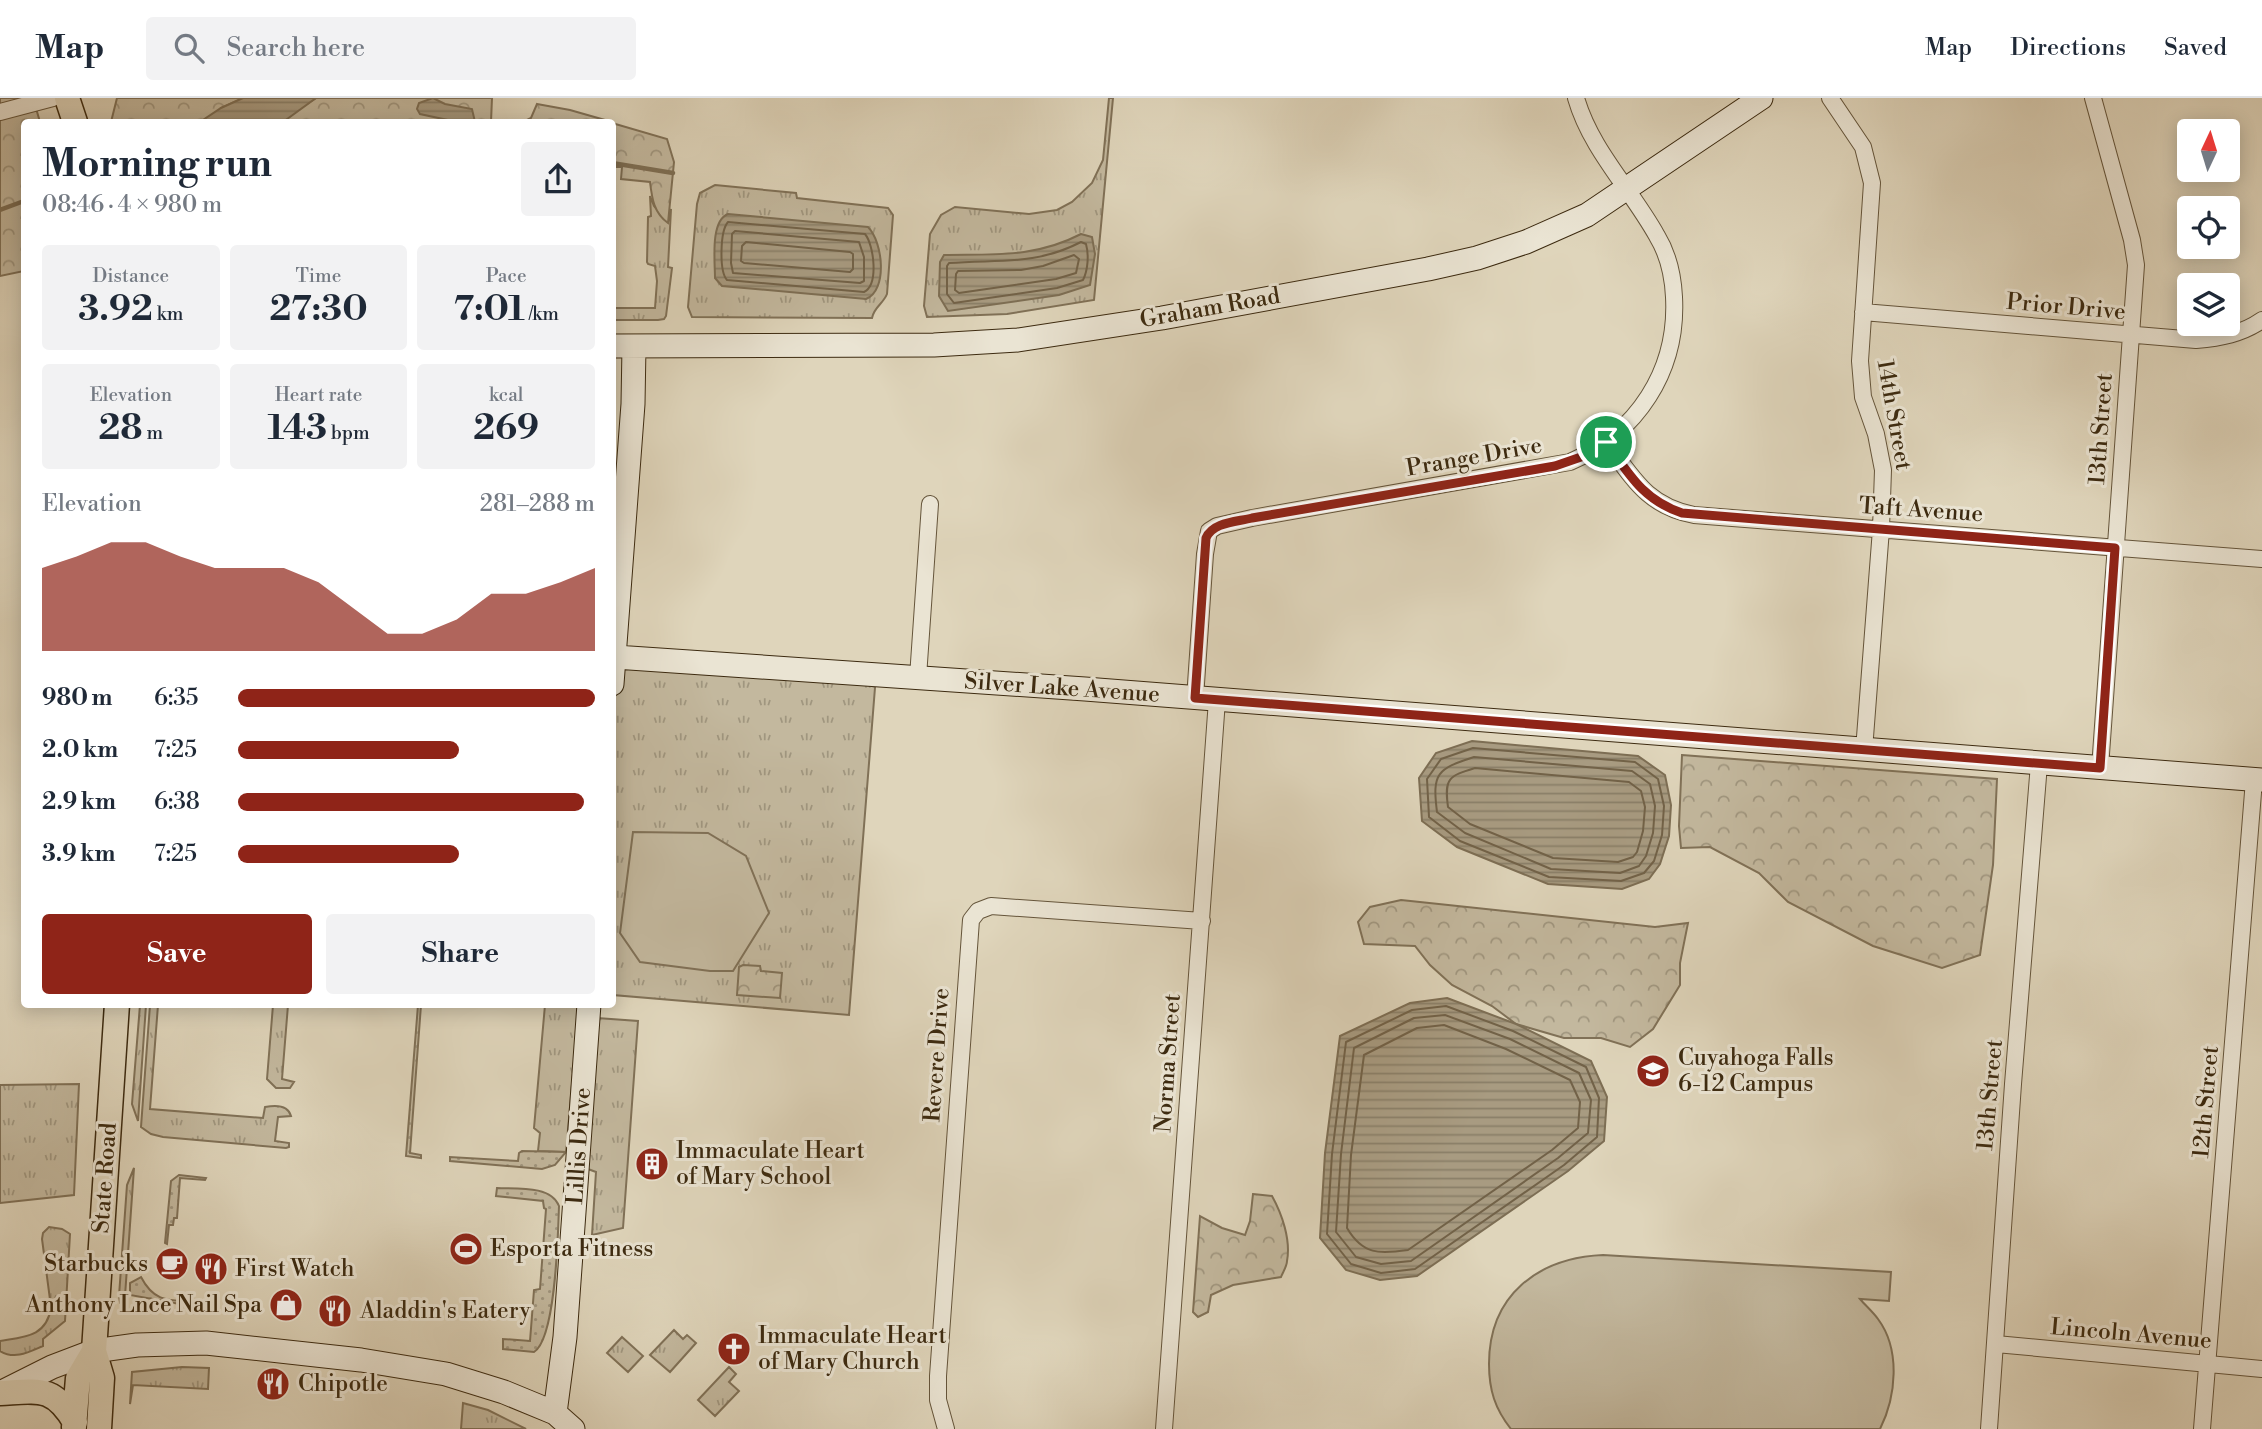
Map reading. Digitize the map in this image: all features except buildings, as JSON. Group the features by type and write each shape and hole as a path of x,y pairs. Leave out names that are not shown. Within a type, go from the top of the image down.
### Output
{"main road":[{"path":"67,98 74,119"},
{"name":"State Road","path":"99,1429 102,1378 93,1351 117,1008"},
{"name":"State Road","path":"74,1425 78,1378 93,1351"},
{"path":"0,1393 36,1391 49,1394 67,1409 74,1425"}],"street":[{"path":"0,112 53,98"},
{"name":"Prange Drive","path":"1206,699 1206,538 1209,531 1217,526 1252,518 1555,466 1581,457 1606,442 1645,403 1653,391 1671,346 1674,322 1673,286 1668,262 1658,237 1591,137 1576,98"},
{"name":"Graham Road","path":"623,346 934,345 994,342 1066,333 1238,304 1477,258 1550,233 1587,215 1761,98"},
{"name":"14th Street","path":"1830,98 1863,147 1872,183 1860,361 1861,385 1882,458 1881,529 1864,750"},
{"name":"13th Street","path":"2093,98 2135,253 2100,768"},
{"name":"Prior Drive","path":"1863,312 2196,340 2220,338 2244,330 2262,320"},
{"path":"616,643 633,404 623,346"},
{"name":"Taft Avenue","path":"1606,442 1637,485 1659,504 1682,513 2262,559"},
{"path":"918,677 930,504"},
{"name":"Silver Lake Avenue","path":"616,657 918,677 2258,780"},
{"name":"Norma Street","path":"1164,1429 1202,921 1206,699"},
{"name":"13th Street","path":"1989,1429 2039,764"},
{"name":"12th Street","path":"2202,1429 2258,780"},
{"name":"Revere Drive","path":"946,1429 938,1401 938,1376 971,920 978,911 991,906 1202,921"},
{"name":"Lillis Drive","path":"555,1413 565,1337 589,1008"},
{"path":"0,1393 52,1367 93,1351 137,1345 206,1343 361,1360 469,1380 555,1413 573,1429"},
{"name":"Lincoln Avenue","path":"1996,1344 2262,1368"}],"green space":[{"path":"0,98 33,98 39,119 21,119 21,272 0,276"},
{"path":"117,98 243,98 221,108 226,119 112,119"},
{"path":"316,98 492,98 491,119 284,119"},
{"path":"1109,98 1113,98 1094,300 1007,314 927,317 924,306 930,234 941,215 955,207 1029,214 1057,210 1072,202 1092,183 1103,160"},
{"path":"537,104 602,119 529,119"},
{"path":"616,124 667,139 674,162 668,223 657,210 650,182 621,179 622,167 616,167"},
{"path":"715,185 796,193 797,198 888,208 893,215 887,294 872,318 692,317 688,307 697,204 700,193"},
{"path":"650,196 654,206 668,222 671,209 668,267 672,268 666,316 658,320 616,320 616,308 655,308 655,266 647,262 648,217 651,216"},
{"path":"616,657 876,675 849,1015 616,995"},
{"path":"1682,755 1997,779 1993,865 1980,955 1942,968 1873,946 1788,902 1759,873 1710,847 1681,848 1679,826"},
{"path":"633,832 708,833 746,856 769,913 733,971 710,971 640,962 620,933"},
{"path":"1401,900 1655,927 1688,923 1680,963 1680,985 1653,1029 1630,1047 1601,1038 1564,1038 1516,1024 1492,1006 1452,985 1430,965 1415,946 1364,944 1358,922 1370,907"},
{"path":"760,966 761,971 782,973 780,998 737,995 739,967"},
{"path":"140,1008 146,1008 138,1121 132,1104"},
{"path":"150,1008 158,1008 150,1109 263,1118 265,1107 273,1106 287,1110 291,1116 278,1117 275,1141 289,1143 286,1148 163,1137 151,1134 141,1127"},
{"path":"273,1008 288,1008 282,1079 294,1082 290,1088 276,1088 267,1079"},
{"path":"418,1008 421,1008 410,1153 421,1155 421,1158 406,1156"},
{"path":"545,1008 579,1008 566,1152 538,1151 540,1133 534,1128"},
{"path":"597,1018 638,1021 623,1228 592,1235 596,1172 588,1169"},
{"path":"79,1084 74,1195 0,1203 0,1085"},
{"path":"522,1151 566,1152 555,1165 542,1169 450,1161 450,1157 518,1161"},
{"path":"134,1168 125,1296 120,1302 127,1185"},
{"path":"179,1175 206,1178 180,1178 177,1218 174,1218 173,1225 169,1225 167,1244 171,1181"},
{"path":"497,1188 541,1191 555,1199 559,1206 551,1307 541,1343 534,1352 503,1349 503,1339 530,1341 534,1290 540,1289 546,1209 543,1201 496,1196"},
{"path":"1253,1194 1272,1196 1279,1211 1288,1245 1285,1269 1281,1277 1233,1285 1211,1295 1208,1312 1198,1317 1193,1312 1200,1216 1222,1228 1245,1235 1250,1221"},
{"path":"49,1227 62,1229 70,1234 65,1321 43,1339 43,1346 22,1354 6,1354 0,1351 0,1341 33,1334 49,1317 51,1307 42,1239 43,1233"},
{"path":"1603,1255 1891,1272 1889,1301 1860,1299 1876,1316 1885,1331 1893,1359 1890,1403 1880,1429 1511,1429 1497,1406 1490,1382 1491,1340 1498,1318 1508,1300 1538,1273 1579,1258"},
{"path":"141,1277 159,1297 203,1302 202,1308 130,1295 130,1283"},
{"path":"674,1330 683,1339 687,1335 696,1343 670,1372 650,1355"},
{"path":"622,1337 643,1356 628,1372 607,1353"},
{"path":"182,1367 209,1368 208,1389 133,1385 130,1404 132,1372"},
{"path":"729,1367 736,1374 729,1382 739,1391 715,1416 698,1400"},
{"path":"463,1403 488,1410 526,1429 461,1429"}],"water":[{"path":"243,98 316,98 287,119 204,119"},
{"path":"433,98 445,104 472,109 474,119 443,119 420,114 417,109 419,103"},
{"path":"728,214 868,227 880,254 878,286 866,299 722,286 715,278 715,242 718,225"},
{"path":"1081,234 1092,237 1095,254 1090,285 1059,295 948,311 939,296 940,262 944,255 1031,251 1064,242"},
{"path":"1472,741 1638,756 1665,775 1671,805 1669,836 1660,864 1649,879 1622,889 1548,884 1457,847 1422,821 1419,778 1436,753"},
{"path":"1447,998 1516,1024 1591,1061 1607,1097 1604,1141 1568,1171 1417,1276 1380,1280 1346,1270 1320,1238 1325,1153 1340,1036 1410,1003"}],"waterway":[{"path":"616,164 673,173"},
{"path":"0,210 21,202"}],"place":[{"name":"Cuyahoga Falls 6-12 Campus","path":"1653,1071"},
{"name":"Immaculate Heart of Mary School","path":"652,1164"},
{"name":"Esporta Fitness","path":"466,1249"},
{"name":"Starbucks","path":"172,1264"},
{"name":"First Watch","path":"211,1269"},
{"name":"Anthony Lnce Nail Spa","path":"286,1305"},
{"name":"Aladdin's Eatery","path":"335,1311"},
{"name":"Immaculate Heart of Mary Church","path":"734,1349"},
{"name":"Chipotle","path":"273,1384"}],"route":[{"path":"1606,442 1637,485 1659,504 1682,513 2115,548 2100,768 1195,698 1206,538 1209,531 1217,526 1555,466 1581,457 1606,442"}]}
